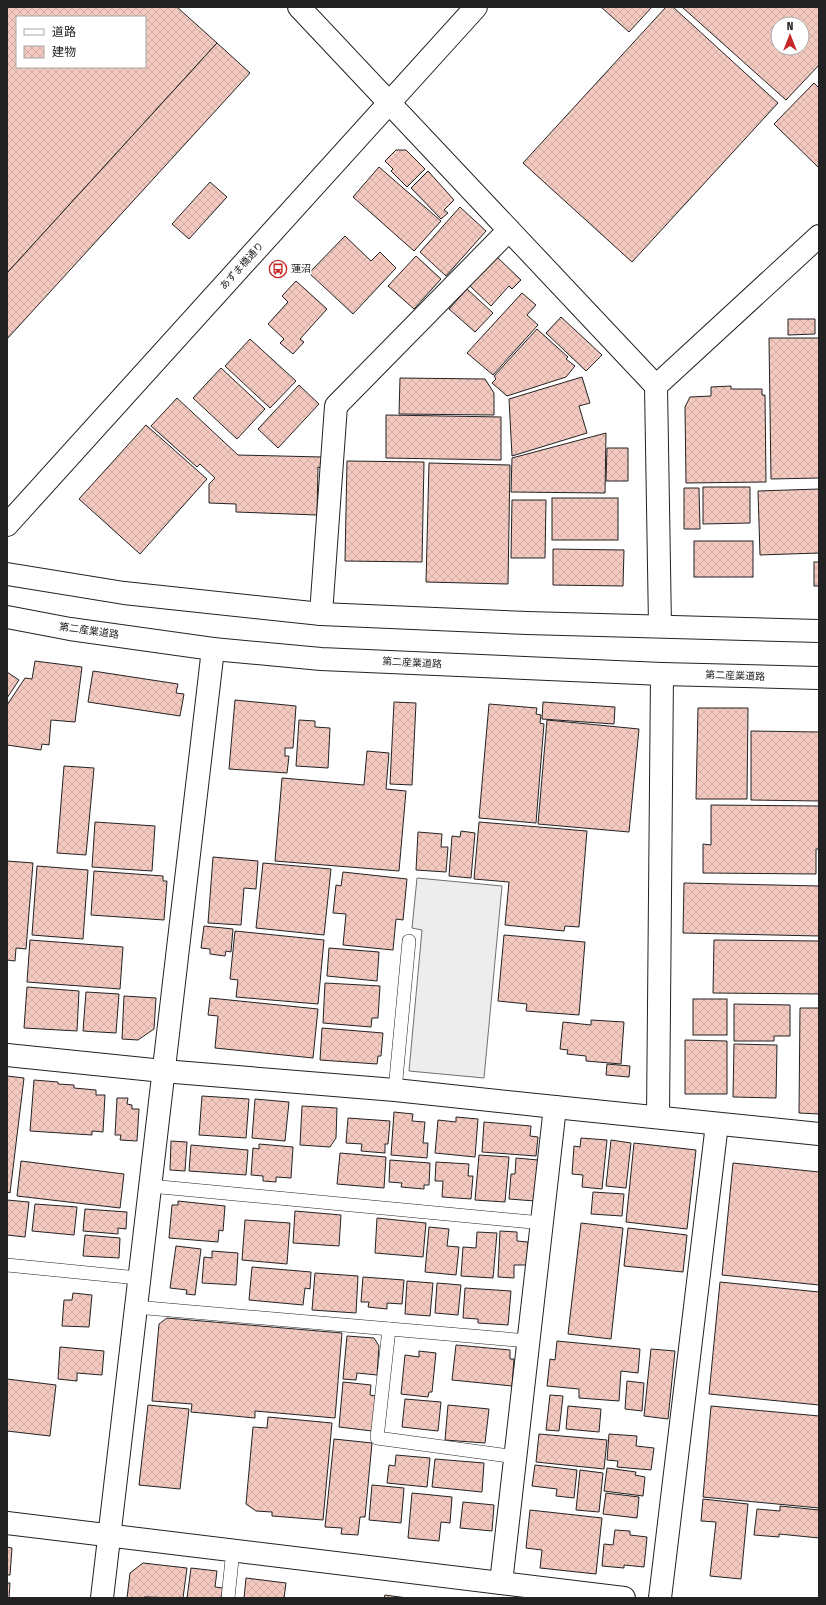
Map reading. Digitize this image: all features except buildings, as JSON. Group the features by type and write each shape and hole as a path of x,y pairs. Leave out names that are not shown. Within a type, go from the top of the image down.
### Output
{"street":[{"path":"299,7 656,386 660,626"},
{"name":"あずま橋通り","path":"7,525 476,7"},
{"path":"321,614 336,406 509,230"},
{"path":"656,386 819,236"},
{"path":"7,574 124,593 321,614 527,623 819,631"},
{"name":"第二産業道路","path":"7,617 70,629 213,648 322,659 662,674 819,678"},
{"path":"102,1598 138,1278 213,648"},
{"path":"658,1117 662,674"},
{"path":"7,1055 163,1071 395,1090 555,1108 819,1134"},
{"path":"502,1583 555,1108"},
{"path":"660,1598 717,1124"},
{"path":"7,1523 502,1583 567,1595 624,1598"}],"lane":[{"path":"395,1090 409,941"},
{"path":"150,1186 542,1224"},
{"path":"7,1265 138,1278"},
{"path":"135,1307 529,1341"},
{"path":"389,1329 377,1438 516,1457"},
{"path":"228,1598 234,1550"}],"shaded area":[{"path":"417,878 502,886 484,1078 409,1071 422,930 412,928"}],"place":[{"name":"蓮沼","path":"278,269"}]}
